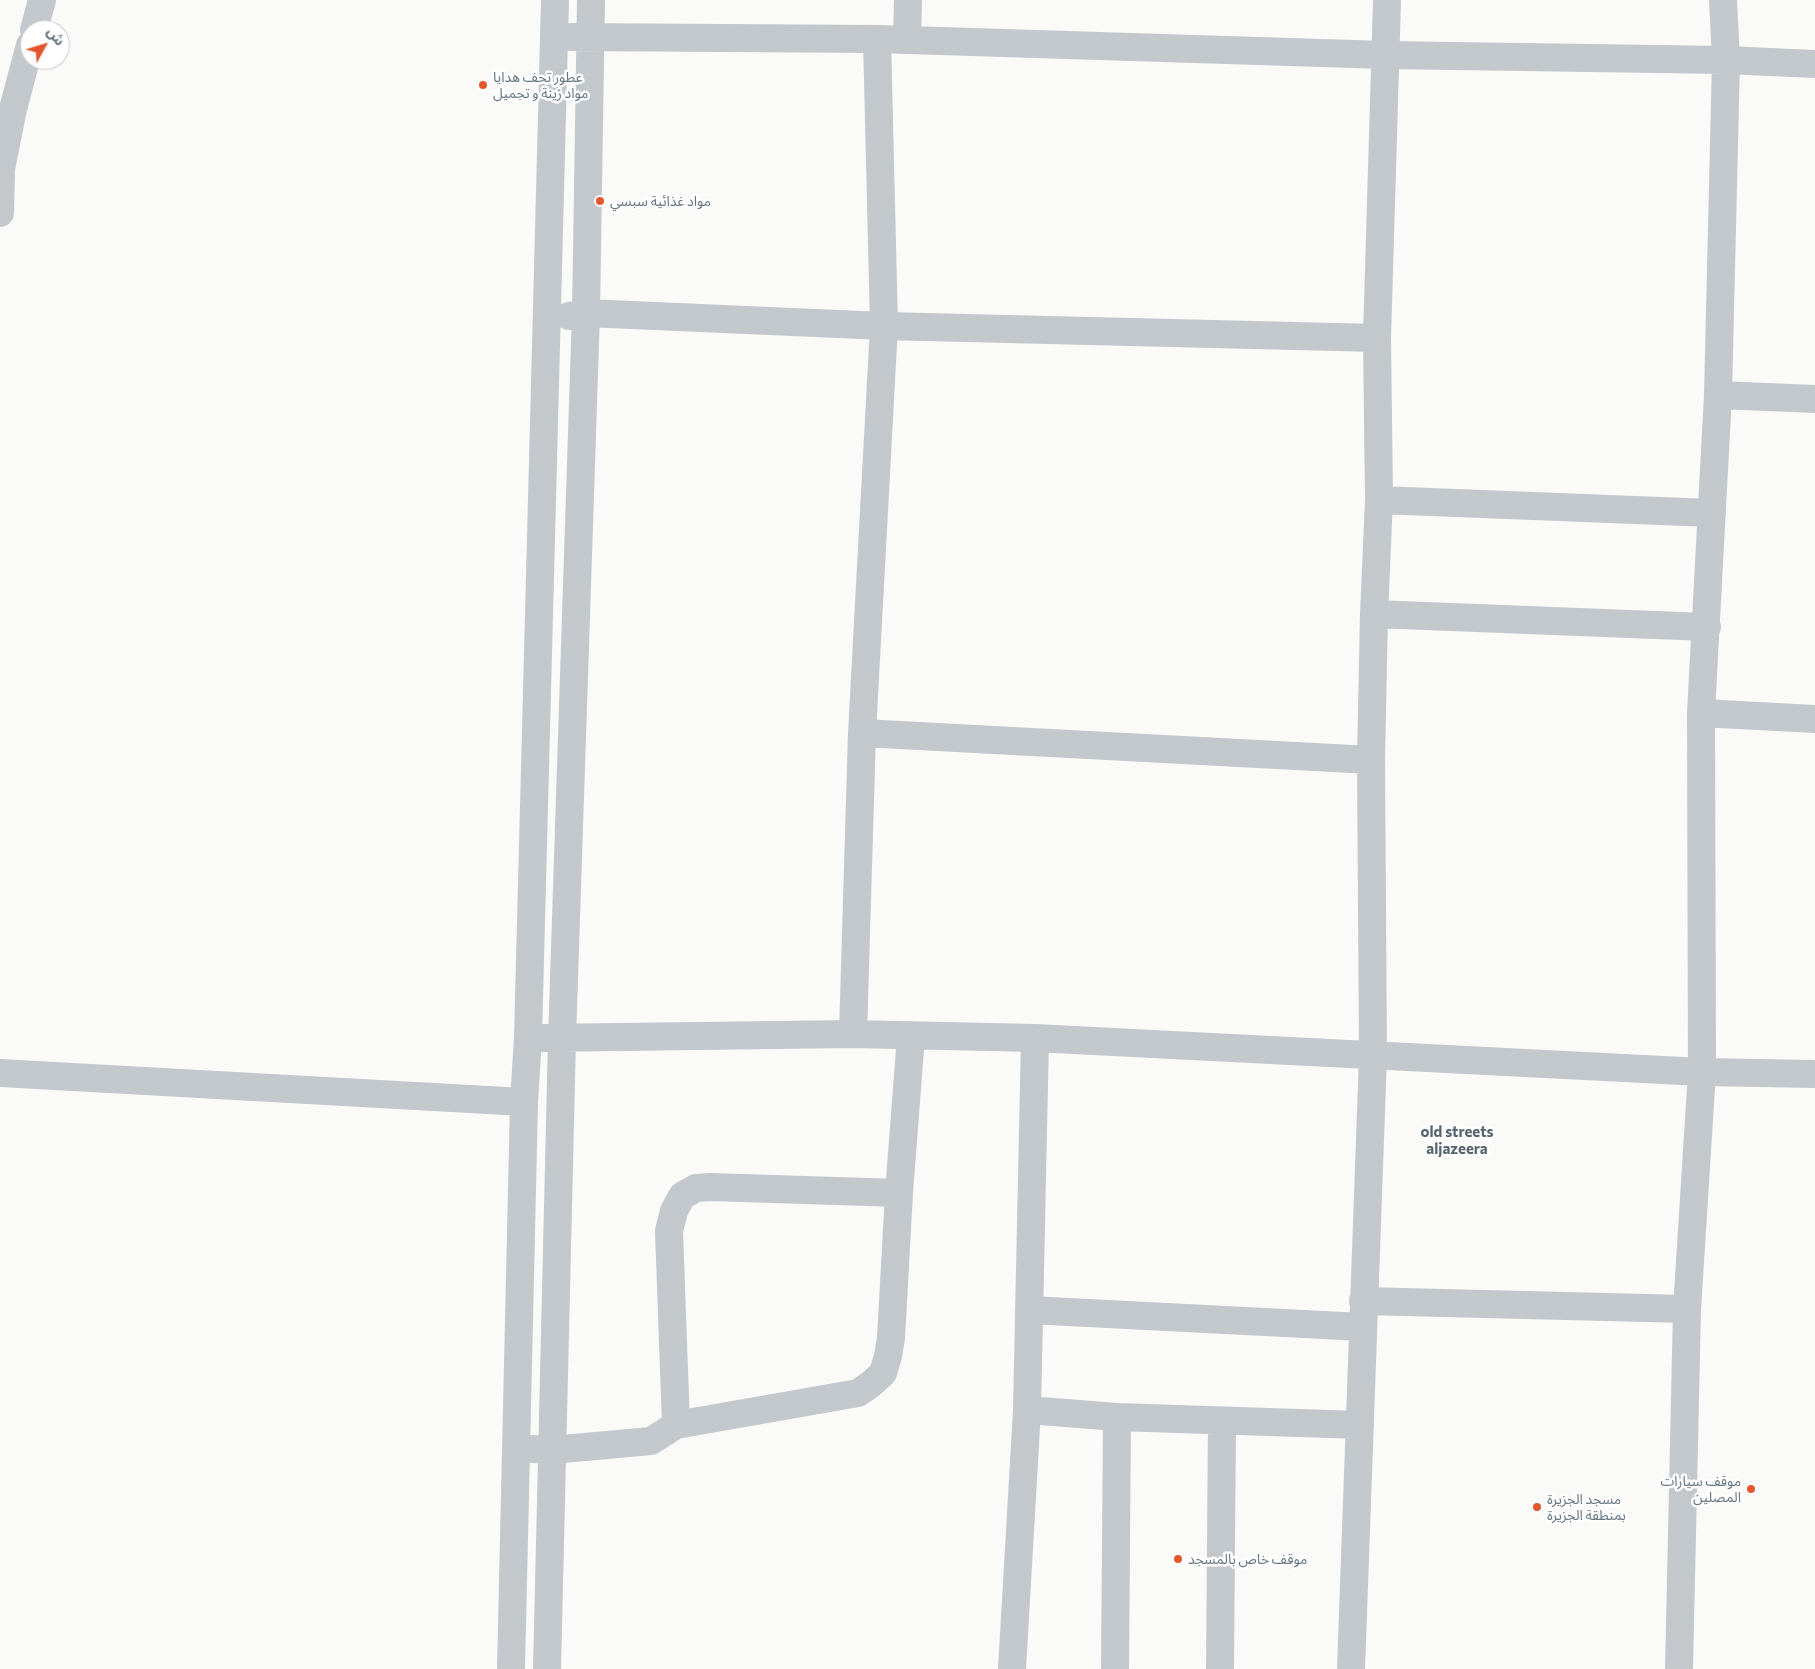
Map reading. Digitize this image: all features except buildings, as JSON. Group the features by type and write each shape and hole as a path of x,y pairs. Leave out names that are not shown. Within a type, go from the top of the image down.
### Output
{"street":[{"path":"37,20 42,0"},
{"path":"511,1669 524,1102 528,1037 555,0"},
{"path":"547,1669 562,1038 586,313 591,0"},
{"path":"907,40 908,0"},
{"path":"1351,1669 1373,1056 1371,760 1379,500 1377,338 1387,0"},
{"path":"1679,1669 1687,1309 1702,1072 1701,713 1718,395 1726,60 1723,0"},
{"path":"555,38 877,39 1385,55 1726,60 1815,64"},
{"path":"854,1034 862,733 884,326 877,39"},
{"path":"0,213 0,169 23,70"},
{"path":"547,319 586,313 884,326 1377,338"},
{"path":"1718,395 1815,399"},
{"path":"1379,500 1712,513"},
{"path":"1374,614 1707,627"},
{"path":"1701,713 1815,719"},
{"path":"862,733 1371,760"},
{"path":"528,1037 854,1034 1035,1038 1702,1072 1815,1074"},
{"path":"516,1449 552,1450 651,1441 676,1425 858,1393 871,1384 882,1372 888,1356 891,1338 899,1194 911,1036"},
{"path":"1012,1669 1027,1410 1035,1038"},
{"path":"0,1073 524,1102"},
{"path":"676,1425 669,1231 674,1211 682,1196 696,1188 710,1187 899,1194"},
{"path":"1029,1310 1363,1314 1687,1309"},
{"path":"1027,1410 1117,1417 1360,1426"},
{"path":"1115,1669 1117,1417"},
{"path":"1220,1669 1222,1421"}],"place":[{"name":"عطور تحف هدايا مواد زينة و تجميل","path":"483,85"},
{"name":"مواد غذائية سبسي","path":"600,201"},
{"name":"موقف سيارات المصلين","path":"1751,1489"},
{"name":"مسجد الجزيرة بمنطقة الجزيرة","path":"1537,1507"},
{"name":"موقف خاص بالمسجد","path":"1178,1559"}],"district":[{"name":"old streets aljazeera","path":"1457,1140"}]}
